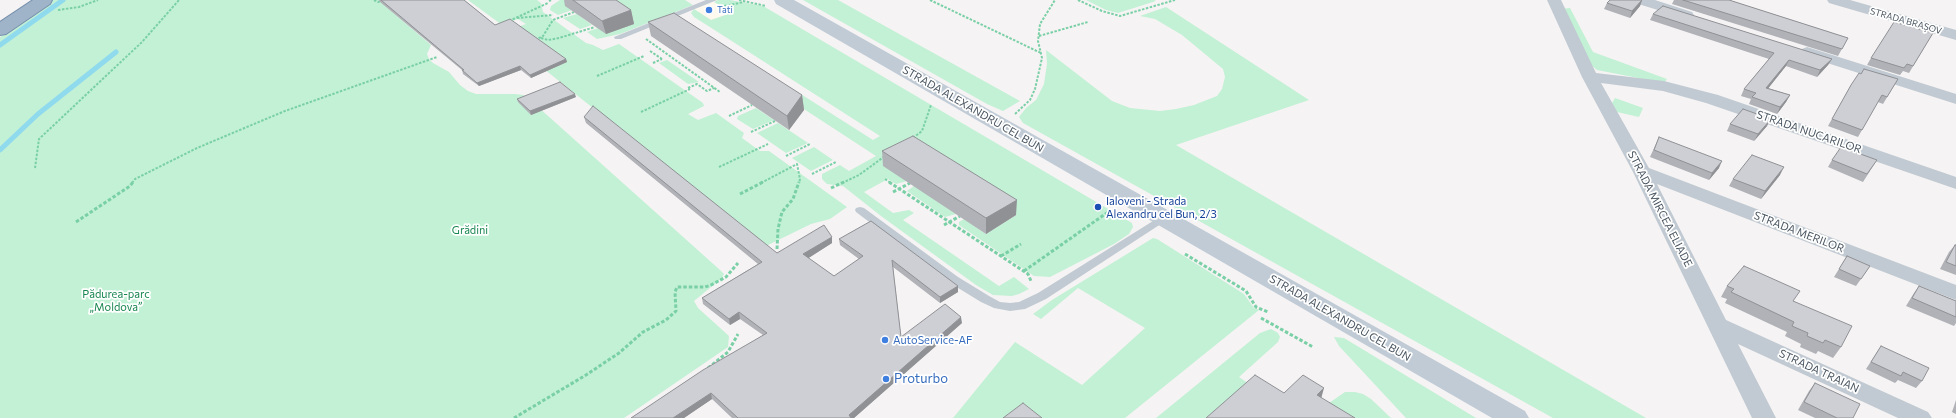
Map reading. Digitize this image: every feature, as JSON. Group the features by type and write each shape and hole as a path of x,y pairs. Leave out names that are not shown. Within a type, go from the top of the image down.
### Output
{"highway":[{"path":"0,17 26,0"},
{"path":"0,30 49,5"}],"main road":[{"name":"STRADA ALEXANDRU CEL BUN","path":"773,2 1005,127 1515,418"}],"street":[{"name":"STRADA MIRCEA ELIADE","path":"1554,0 1590,77 1642,172 1764,418"},
{"path":"1640,0 1704,20"},
{"name":"STRADA BRAȘOV","path":"1834,0 1956,35"},
{"path":"1793,47 1956,98"},
{"name":"STRADA NUCARILOR","path":"1590,77 1664,86 1712,99 1956,183"},
{"name":"STRADA MERILOR","path":"1642,172 1956,294"},
{"name":"STRADA TRAIAN","path":"1717,325 1920,418"}],"lane":[{"path":"618,37 713,0"},
{"path":"860,210 959,283 985,299 998,305 1010,308 1021,306 1042,296 1165,218"}],"path":[{"path":"49,5 79,7 98,0"},
{"path":"35,168 39,139 142,42 179,0"},
{"path":"374,0 378,2 383,0"},
{"path":"739,0 746,2"},
{"path":"930,0 1041,53"},
{"path":"1005,127 1015,113 1030,100 1038,78 1042,58 1039,36 1040,24 1055,0"},
{"path":"1078,0 1102,11 1120,16 1175,0"},
{"path":"504,24 549,1"},
{"path":"719,7 746,2 773,2"},
{"path":"529,42 540,38 551,25 553,20 574,12"},
{"path":"514,19 553,15"},
{"path":"1039,36 1088,22"},
{"path":"540,38 548,40 559,38 595,27"},
{"path":"643,38 720,92"},
{"path":"653,62 662,59 650,51 658,48"},
{"path":"597,76 644,56"},
{"path":"76,222 130,186 135,179 197,148 285,111 437,57"},
{"path":"642,112 697,84 707,91 714,88"},
{"path":"910,140 922,131 931,104"},
{"path":"729,116 752,105"},
{"path":"751,132 775,121"},
{"path":"719,167 768,144"},
{"path":"786,156 810,144"},
{"path":"831,188 859,175 891,152"},
{"path":"812,174 836,162"},
{"path":"740,194 797,164 800,179 793,199 782,212 778,230 777,249"},
{"path":"885,179 1024,271 1028,274 1031,281"},
{"path":"893,192 910,183"},
{"path":"1024,271 1112,210"},
{"path":"944,225 960,216"},
{"path":"1001,256 1021,244"},
{"path":"514,418 586,375 619,353 643,332 666,320 676,311 674,292 677,287 705,287 711,285 726,277 738,264"},
{"path":"1261,318 1312,347"},
{"path":"701,372 728,352 738,334"}],"shaded area":[{"path":"714,2 732,13 711,20 694,9"}],"green space":[{"path":"53,0 378,0 431,45 427,54 429,59 449,72 460,85 468,91 476,94 515,94 523,95 528,98 720,270 724,274 722,278 694,301 698,308 729,336 728,347 624,418 0,418 0,37"},
{"path":"468,0 537,0 541,3 543,12 586,43 603,50 619,44 703,103 704,106 688,114 698,120 716,113 744,133 742,138 760,151 769,151 847,207 830,219 811,224 766,246 539,65 503,32 526,24 518,19 502,25"},
{"path":"560,0 581,0 565,5 572,10 558,15 550,10 551,6"},
{"path":"599,0 685,0 693,5 620,34 597,39 587,32 598,28"},
{"path":"718,0 730,0 763,6 1132,223 1133,227 1129,234 1114,244 1050,277 1034,276 959,225 959,222 964,219 986,234 1016,215 884,166 907,181 896,184 888,179 864,192 893,213 909,210 914,213 903,220 999,286 1014,277 1029,289 1012,296 993,295 976,285 881,216 843,186 827,184 822,179 822,174 840,165 849,171 876,156 767,85 785,84 873,140 880,136 694,17 691,13 694,9 711,20 731,13 714,2"},
{"path":"803,0 838,0 1020,101 1003,111 987,104"},
{"path":"1086,0 1156,1 1118,13 1106,10"},
{"path":"1166,7 1309,100 1176,145 1646,418 1553,418 1023,123 1019,117 1026,108 1036,100 1044,84 1047,64 1046,50 1112,101 1130,108 1160,111 1176,109 1194,105 1217,96 1222,89 1225,77 1223,69 1182,35 1155,19 1140,16"},
{"path":"1570,8 1593,52 1667,79 1664,83 1597,70 1591,65 1561,9"},
{"path":"577,14 592,25 580,29 563,18"},
{"path":"667,60 699,82 688,84 659,63"},
{"path":"1615,98 1643,108 1639,117 1617,112 1612,103"},
{"path":"756,108 774,120 753,129 737,119 738,116"},
{"path":"778,123 808,143 786,153 757,133"},
{"path":"814,147 833,160 811,171 792,158"},
{"path":"914,186 956,214 945,217 907,191"},
{"path":"1153,238 1157,239 1244,294 1254,308 1259,310 1125,418 953,418 1015,342 1082,385 1145,328 1078,288 1041,319 1033,314 1052,300"},
{"path":"1271,329 1278,333 1280,337 1278,342 1239,377 1252,386 1216,418 1156,418 1260,333"},
{"path":"1334,337 1344,338 1476,418 1406,418 1339,346"},
{"path":"1345,392 1363,394 1371,399 1391,418 1302,418"}],"building":[{"path":"381,0 464,0 495,25 510,19 566,59 530,75 520,66 477,83 462,70 464,70"},
{"path":"573,0 616,0 631,10 602,21"},
{"path":"1610,0 1642,0 1632,11 1607,3"},
{"path":"1683,0 1729,0 1848,38 1842,49"},
{"path":"1663,6 1832,59 1820,70 1789,60 1766,88 1790,95 1780,107 1752,97 1756,93 1744,89 1774,53 1653,14"},
{"path":"674,13 802,95 787,116 648,22"},
{"path":"1894,22 1933,33 1913,66 1907,64 1904,68 1871,58"},
{"path":"1864,69 1898,79 1887,97 1882,95 1862,130 1832,119 1851,85 1859,73 1861,74"},
{"path":"560,82 575,94 530,111 517,99"},
{"path":"593,106 777,253 824,225 832,237 803,254 834,276 863,256 839,239 871,221 958,286 940,297 892,260 901,337 945,304 961,317 849,415 851,418 738,418 711,393 673,418 631,418 703,370 767,333 739,312 729,319 702,298 762,262 584,117"},
{"path":"1743,109 1771,119 1758,134 1730,124"},
{"path":"913,136 1017,200 986,218 882,151"},
{"path":"1659,137 1722,161 1712,173 1654,150"},
{"path":"1841,147 1877,160 1867,174 1832,160"},
{"path":"1752,155 1784,167 1765,191 1733,179"},
{"path":"1956,245 1956,266 1946,262"},
{"path":"1847,256 1870,266 1861,279 1839,269"},
{"path":"1744,266 1800,291 1793,301 1852,326 1841,347 1825,340 1823,343 1807,336 1808,333 1792,326 1794,322 1731,292 1734,289 1727,286"},
{"path":"1919,286 1956,301 1956,317 1912,298"},
{"path":"1881,346 1929,368 1922,381 1903,372 1901,376 1871,362"},
{"path":"1255,375 1284,393 1303,375 1324,388 1317,395 1355,418 1206,418"},
{"path":"1815,383 1860,404 1853,418 1837,418 1804,402"},
{"path":"1023,403 1042,418 1003,418"}],"waterway":[{"path":"0,45 63,0"},
{"path":"0,150 38,114 116,52"}],"place":[{"name":"Tati","path":"709,10"},
{"name":"Ialoveni - Strada Alexandru cel Bun, 2/3","path":"1098,207"},
{"name":"AutoService-AF","path":"885,340"},
{"name":"Proturbo","path":"886,379"}],"park label":[{"name":"Grădini","path":"470,230"},
{"name":"Pădurea-parc „Moldova”","path":"116,300"}]}
